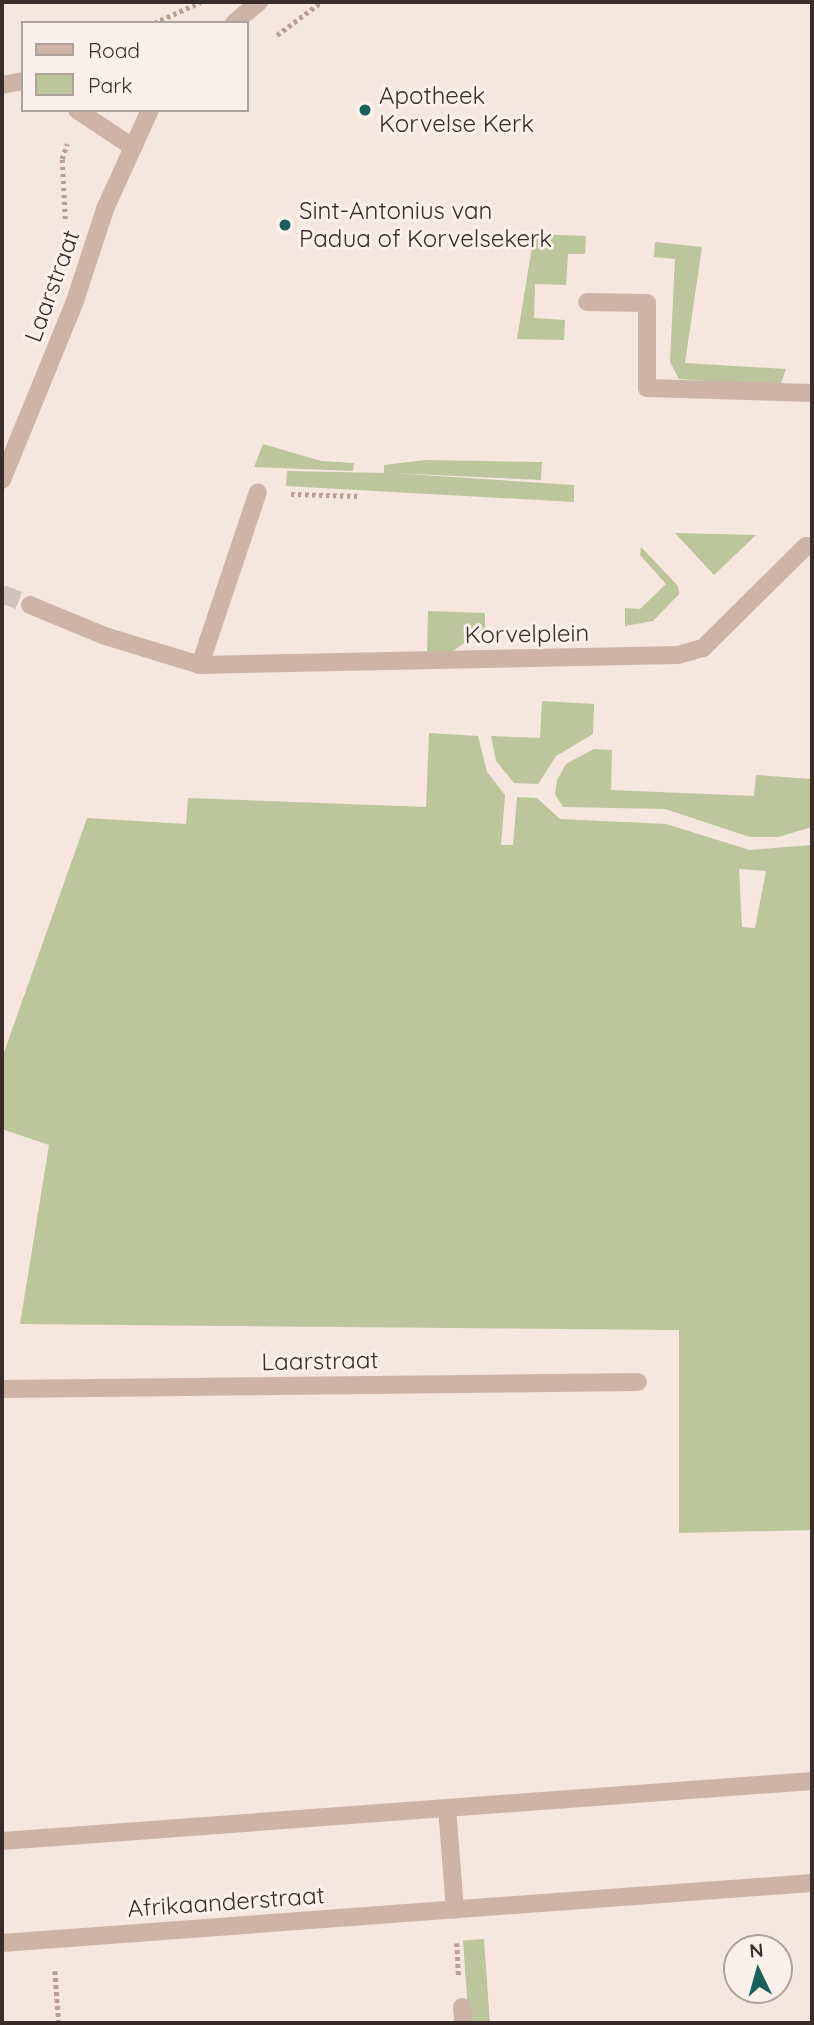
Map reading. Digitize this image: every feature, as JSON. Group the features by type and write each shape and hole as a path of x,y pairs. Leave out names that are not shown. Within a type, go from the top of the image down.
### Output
{"street":[{"path":"236,21 259,2"},
{"path":"80,112 131,146"},
{"name":"Laarstraat","path":"2,480 74,304 131,146 149,112"},
{"path":"587,302 647,303 647,388 812,393"},
{"path":"200,665 258,492"},
{"name":"Korvelplein","path":"30,605 105,636 200,665 678,655 703,648 806,546 812,546"},
{"name":"Laarstraat","path":"2,1389 638,1382"},
{"path":"2,1841 812,1781"},
{"path":"447,1808 455,1910"},
{"name":"Afrikaanderstraat","path":"2,1943 812,1883"}],"path":[{"path":"158,21 201,2"},
{"path":"270,41 321,2"},
{"path":"258,492 359,496"},
{"path":"455,1910 462,2015"},
{"path":"53,1939 59,2023"}],"green space":[{"path":"534,234 586,236 585,254 568,254 566,285 535,284 534,318 565,320 564,340 517,339"},
{"path":"655,242 702,247 685,363 786,369 780,386 679,379 670,362 675,259 654,257"},
{"path":"263,444 321,461 354,463 353,471 254,467"},
{"path":"426,460 542,462 541,480 391,473 574,485 574,502 286,486 287,471 384,473 384,465"},
{"path":"675,533 756,535 714,575"},
{"path":"641,547 678,586 679,594 653,621 625,626 625,608 640,609 666,584 640,555"},
{"path":"428,611 485,613 485,628 453,651 427,651"},
{"path":"542,701 594,704 593,734 556,756 538,784 514,783 496,761 491,736 540,738"},
{"path":"429,733 478,736 487,772 505,795 501,845 513,845 517,797 537,798 560,819 666,824 750,850 812,845 812,1530 679,1533 679,1330 20,1324 49,1145 2,1129 2,1058 87,818 186,824 188,798 426,807","holes":["739,869 766,871 755,928 742,927"]},
{"path":"594,749 612,750 611,790 754,796 756,775 812,779 812,827 778,837 750,837 665,809 563,807 555,794 557,780 566,764"},
{"path":"484,1939 490,2023 469,2023 463,1940"}],"tunnel":[{"path":"2,594 30,605"}],"place":[{"name":"Apotheek Korvelse Kerk","path":"365,110"},
{"name":"Sint-Antonius van Padua of Korvelsekerk","path":"285,225"}]}
